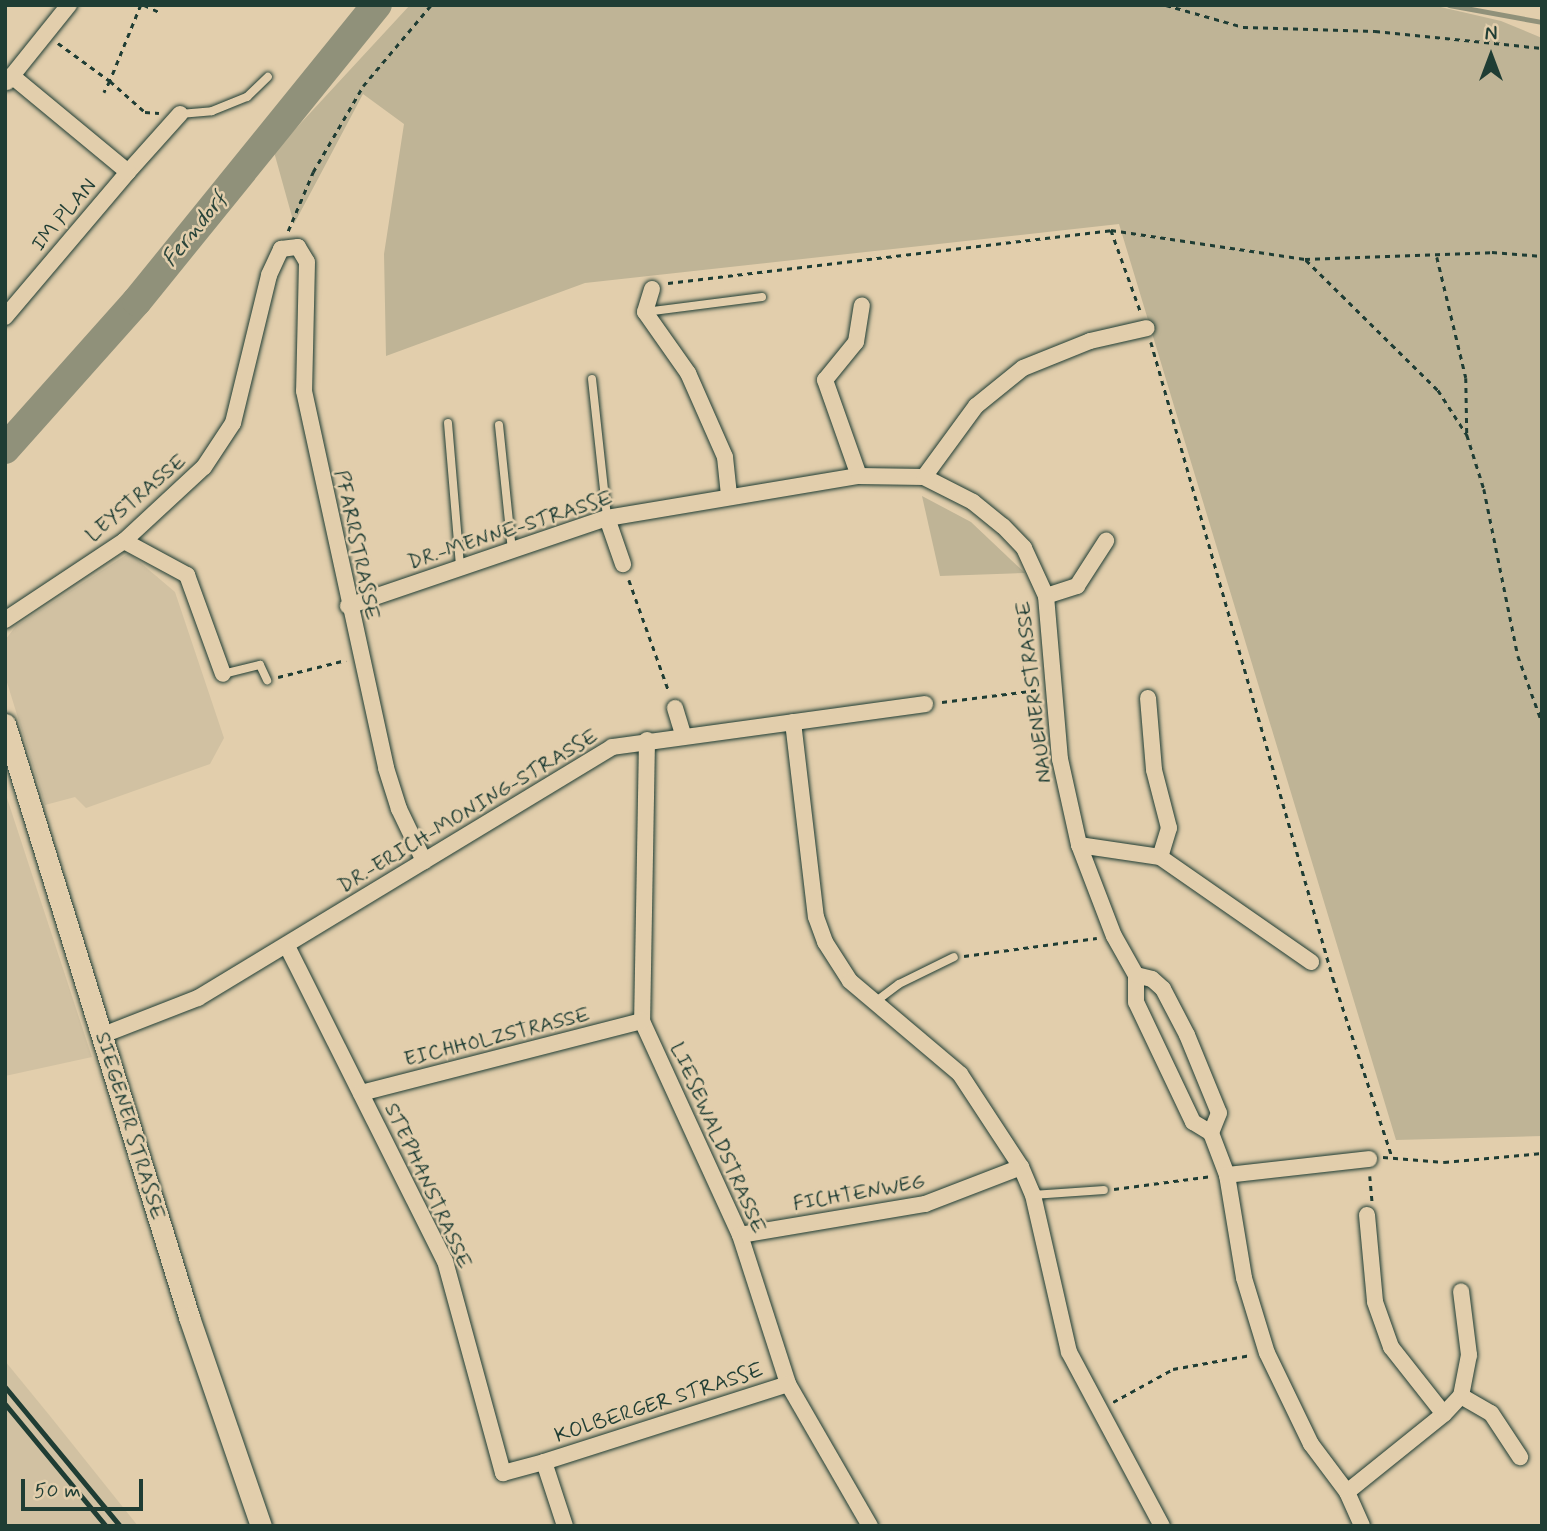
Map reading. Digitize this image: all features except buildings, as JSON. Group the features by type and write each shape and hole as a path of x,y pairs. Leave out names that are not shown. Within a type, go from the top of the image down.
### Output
{"main road":[{"name":"SIEGENER STRASSE","path":"5,724 189,1317 261,1526"}],"street":[{"path":"9,80 48,36 69,5"},
{"name":"IM PLAN","path":"9,80 128,172"},
{"name":"IM PLAN","path":"5,317 180,114"},
{"name":"PFARRSTRASSE","path":"281,249 298,247 307,262 304,391 359,656 395,799 424,861"},
{"name":"LEYSTRASSE","path":"5,620 124,541 204,467 233,424 270,275 281,249"},
{"path":"652,289 645,312 688,373 725,457 729,495"},
{"path":"859,476 825,380 856,342 862,305"},
{"path":"923,477 976,406 1023,368 1090,341 1147,328"},
{"name":"NAUENER STRASSE","path":"729,495 859,476 923,477 973,502 1003,526 1024,548 1046,596 1052,634 1052,688 1060,759 1079,845 1114,936 1136,975 1136,1002 1193,1122 1211,1133 1227,1175 1244,1278 1266,1353 1311,1444 1347,1492 1362,1526"},
{"name":"DR.-MENNE-STRASSE","path":"348,606 607,518 729,495"},
{"path":"607,518 624,564"},
{"path":"124,541 187,575 223,674"},
{"path":"1046,596 1077,586 1106,541"},
{"path":"1148,698 1154,770 1169,828 1160,856"},
{"name":"DR.-ERICH-MONING-STRASSE","path":"103,1035 198,998 288,946 612,747 683,735 925,704"},
{"path":"675,708 683,735"},
{"path":"793,722 817,917 837,962 875,1002 960,1074 1021,1167 1032,1195 1060,1322 1097,1409 1163,1526"},
{"name":"LIESEWALDSTRASSE","path":"647,740 642,1021 740,1235 788,1384 870,1526"},
{"path":"1079,845 1160,856 1311,962"},
{"name":"STEPHANSTRASSE","path":"288,946 445,1261 503,1473 544,1462"},
{"name":"NAUENER STRASSE","path":"1136,975 1152,979 1163,989 1187,1035 1219,1113 1211,1133"},
{"name":"EICHHOLZSTRASSE","path":"361,1093 642,1021"},
{"path":"1227,1175 1369,1159"},
{"name":"FICHTENWEG","path":"740,1235 925,1204 1021,1167"},
{"path":"1367,1215 1375,1301 1391,1347 1444,1414"},
{"path":"1347,1492 1444,1414 1461,1395 1469,1355 1461,1291"},
{"name":"KOLBERGER STRASSE","path":"544,1462 788,1384"},
{"path":"1461,1395 1491,1413 1520,1457"},
{"path":"544,1462 565,1526"}],"lane":[{"path":"180,114 224,107 247,97 268,77"},
{"path":"645,312 762,297"},
{"path":"592,379 607,518"},
{"path":"448,424 460,566"},
{"path":"499,425 512,550"},
{"path":"223,674 260,665 267,680"},
{"path":"875,1002 899,984 954,957"},
{"path":"1032,1195 1104,1190"}],"path":[{"path":"104,93 143,5 161,13"},
{"path":"281,249 313,172 345,114 431,5"},
{"path":"1166,5 1243,27 1375,31 1542,48"},
{"path":"48,36 110,81 145,112 180,114"},
{"path":"1111,230 1147,328 1334,978 1392,1156"},
{"path":"652,289 679,281 1111,230 1305,259 1492,252 1542,256"},
{"path":"1437,256 1466,378 1467,435"},
{"path":"1305,259 1438,390 1467,435 1484,489 1518,656 1542,722"},
{"path":"624,564 675,708"},
{"path":"267,680 359,656"},
{"path":"925,704 1052,688"},
{"path":"954,957 1114,936"},
{"path":"1367,1215 1372,1204 1369,1159 1392,1156 1403,1161 1444,1162 1542,1153"},
{"path":"1104,1190 1227,1175"},
{"path":"1097,1409 1173,1369 1266,1353"}],"shaded area":[{"path":"410,5 1432,5 1501,21 1542,38 1542,1136 1396,1140 1119,224 585,283 386,356 384,254 404,124 363,94 294,224 274,152"},
{"path":"922,496 971,522 1025,573 940,576"},
{"path":"129,553 175,592 224,738 210,764 86,808 75,797 45,805 5,676 5,640 16,626"},
{"path":"5,792 92,1057 5,1076"},
{"path":"5,1361 50,1416 138,1526 5,1526"}],"waterway":[{"name":"Ferndorf","path":"5,449 137,301 377,5"},
{"path":"1449,5 1542,22"}],"railway":[{"path":"5,1387 120,1526"},
{"path":"5,1404 106,1526"}]}
